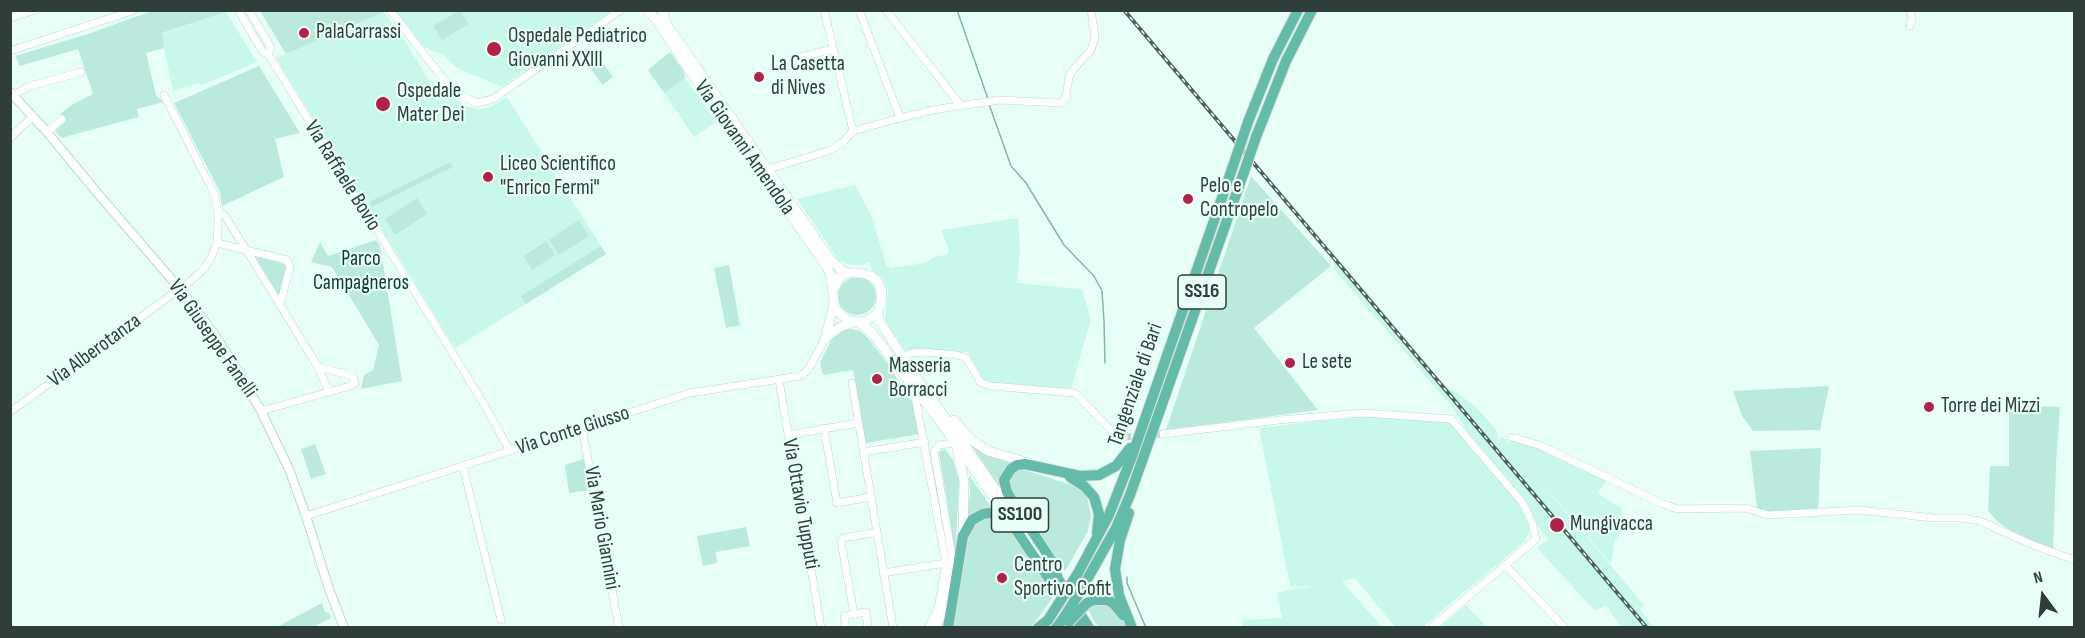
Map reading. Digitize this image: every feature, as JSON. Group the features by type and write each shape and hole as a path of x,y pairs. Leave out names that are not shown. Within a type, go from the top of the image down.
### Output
{"highway":[{"name":"Tangenziale di Bari","path":"1046,625 1094,546 1109,515 1248,122 1269,69 1298,10"},
{"name":"Tangenziale di Bari","path":"1046,625 1078,624 1080,592 1116,528 1147,447 1256,138 1286,61 1312,10"},
{"path":"1034,466 1090,477 1108,471 1122,459 1141,429"},
{"path":"1132,627 1119,595 1115,569 1116,554 1142,480 1147,447"},
{"name":"SS100","path":"1034,466 1017,465 1011,469 1004,480 1005,486 1053,563 1078,624"},
{"path":"1063,473 1084,486 1097,504 1098,529 1094,546"},
{"name":"SS100","path":"963,536 972,520 983,514 995,514 1008,518 1078,624"},
{"path":"948,627 963,536"},
{"path":"1078,624 1087,603 1094,600 1108,600 1120,609 1132,627"}],"main road":[{"name":"Via Giovanni Amendola","path":"662,10 667,25 830,259 848,273 867,274 877,281 882,297 878,313"},
{"name":"Via Giovanni Amendola","path":"648,11 656,19 827,267 834,288 834,304 825,339"},
{"path":"834,288 841,275 848,273"},
{"path":"834,304 842,316 857,322"},
{"path":"825,339 840,327 866,321 878,313"},
{"name":"SS100","path":"878,313 879,320 903,358 1058,579"},
{"name":"SS100","path":"857,322 873,334 956,443 1008,518"},
{"path":"925,389 946,409 969,438 988,451 1034,466"},
{"path":"956,443 964,481 963,536"}],"street":[{"path":"10,18 36,10"},
{"path":"10,51 120,13 135,10"},
{"name":"Via Raffaele Bovio","path":"238,10 263,52 268,54 482,401 510,451"},
{"name":"Via Raffaele Bovio","path":"249,10 271,48 268,54"},
{"path":"390,10 448,85 462,96 477,103 493,99 621,10"},
{"path":"859,10 900,118"},
{"path":"886,10 961,106"},
{"path":"769,169 831,150 853,131 900,118 1000,100 1061,103 1073,70 1091,50 1095,37 1091,10"},
{"path":"1910,10 1912,18 1910,26"},
{"path":"825,14 853,131"},
{"path":"789,60 833,49"},
{"path":"12,94 30,86 81,72"},
{"name":"Via Giuseppe Fanelli","path":"12,94 180,289 215,335 239,373 261,411 289,469 344,627"},
{"path":"164,94 211,186 218,212 217,243 285,259 290,264 280,306"},
{"path":"10,138 33,116"},
{"path":"47,132 62,119"},
{"path":"218,212 225,216 247,251 318,367 329,392"},
{"name":"Via Alberotanza","path":"10,412 180,289 202,271 217,243"},
{"name":"Via Conte Giusso","path":"306,516 690,393 800,376 808,370 825,339"},
{"path":"903,358 911,353 922,352 957,355 968,361 981,382 991,386 1075,393 1113,432 1124,437"},
{"path":"261,411 353,386 355,379 353,376 318,367"},
{"path":"322,377 326,371 332,370"},
{"name":"Via Ottavio Tupputi","path":"779,381 821,627"},
{"path":"852,383 893,627"},
{"path":"913,386 946,563 938,608 928,627"},
{"path":"1162,435 1279,420 1364,413 1451,419 1522,502 1532,522 1536,539 1431,627"},
{"path":"788,435 858,423"},
{"name":"Via Mario Giannini","path":"582,428 619,627"},
{"path":"824,428 837,503 871,497"},
{"path":"1511,438 1539,445 1677,509 1746,508 1764,515 1875,510 1934,518 1962,518 1980,521 2033,545 2074,560"},
{"path":"863,452 925,442"},
{"path":"936,627 944,610 953,561 934,452 939,445 956,443"},
{"path":"463,466 501,620"},
{"path":"854,614 841,541 843,538 877,532"},
{"path":"883,573 946,563"},
{"path":"1504,565 1565,627"},
{"path":"846,627 844,616 866,612 868,627"}],"shaded area":[{"name":"Ospedale Pediatrico Giovanni XXIII","path":"396,11 612,11 502,87 457,68 443,55 424,47"},
{"path":"226,12 257,62 200,86 199,83 173,91 161,34"},
{"path":"384,12 402,36 437,94 444,89 465,106 480,109 490,107 507,97 606,254 455,348 276,58"},
{"path":"685,78 716,122 694,137 664,93"},
{"path":"855,185 872,217 886,265 891,268 925,263 936,256 947,255 949,250 941,230 1018,218 1020,250 1017,283 1082,289 1091,319 1071,389 987,383 982,381 968,352 905,350 885,321 888,290 882,278 872,270 870,262 860,266 847,264 838,259 797,199"},
{"path":"1333,259 1342,263 1443,384 1474,405 1495,428 1499,439 1503,437 1644,605 1640,609 1653,627 1621,627 1606,605 1595,611 1537,548 1548,539 1539,528 1526,501 1468,433 1452,407 1334,269"},
{"path":"1374,415 1451,420 1521,505 1530,530 1525,541 1423,627 1395,627 1355,578 1342,581 1382,627 1243,627 1242,620 1282,618 1277,593 1312,586 1290,586 1259,428"},
{"path":"1510,440 1537,448 1607,481 1597,493 1622,509 1619,537 1615,540 1611,564 1509,444"},
{"path":"1466,605 1487,627 1440,627"}],"green space":[{"path":"225,10 226,12 162,33 164,48 146,53 156,95 163,102 137,109 139,117 61,138 55,131 66,121 60,114 73,104 93,94 78,49 20,66 15,56 88,34 152,11"},
{"name":"PalaCarrassi","path":"382,10 384,12 286,54 260,11"},
{"path":"460,10 468,24 442,40 433,26"},
{"path":"670,52 684,72 685,78 664,93 648,70"},
{"path":"596,53 613,77 602,85 585,60"},
{"path":"259,66 300,133 275,139 284,177 222,206 220,192 174,103"},
{"path":"450,162 453,167 372,207 369,202"},
{"path":"1251,176 1331,266 1254,328 1318,410 1166,430"},
{"path":"417,198 427,214 395,235 385,219"},
{"path":"579,220 589,236 559,255 549,240"},
{"name":"Parco Campagneros","path":"376,240 380,245 402,381 361,389 364,375 373,370 379,345 332,267 311,262 320,242 328,256"},
{"path":"546,241 555,255 532,270 524,256"},
{"path":"601,246 606,254 526,304 521,296"},
{"path":"258,257 287,265 280,294 256,259"},
{"path":"729,265 740,325 726,328 714,268"},
{"path":"857,277 870,283 876,296 870,309 857,315 844,309 838,296 844,283"},
{"path":"851,329 860,331 867,337 888,364 915,407 920,434 865,443 853,370 823,375 820,362 833,337 840,331"},
{"path":"1829,386 1820,430 1753,431 1742,416 1733,391"},
{"path":"2009,405 2060,407 2053,549 2017,535 1998,522 1988,511 1990,466 2009,466"},
{"path":"969,442 1014,461 1003,491"},
{"path":"315,444 326,474 311,479 301,449"},
{"path":"1821,448 1818,512 1768,515 1757,508 1750,451"},
{"path":"945,449 953,460 959,481 955,560 939,452"},
{"path":"584,459 590,490 569,493 565,465"},
{"path":"1017,470 1025,470 1075,486 1087,497 1091,515 1088,531 1065,571 1017,502 1012,491 1010,476"},
{"path":"969,475 991,507 967,518 970,495"},
{"name":"Centro Sportivo Cofit","path":"987,518 1002,521 1007,526 1054,596 1031,627 953,628 970,531"},
{"path":"746,527 750,546 716,552 717,563 703,566 697,536"},
{"path":"1105,602 1120,614 1127,627 1098,627 1087,608 1091,604"},
{"path":"322,603 325,612 329,613 331,618 313,627 277,627"}],"waterway":[{"path":"957,10 988,99"},
{"path":"989,104 1011,166 1026,183 1064,245 1094,276 1102,291 1105,363"},
{"path":"1127,577 1127,583 1146,628"}],"tunnel":[{"path":"1124,437 1163,434"}],"railway":[{"path":"1124,10 1647,628"}],"place":[{"name":"PalaCarrassi","path":"304,33"},
{"name":"Ospedale Pediatrico Giovanni XXIII","path":"494,49"},
{"name":"La Casetta di Nives","path":"759,77"},
{"name":"Ospedale Mater Dei","path":"383,104"},
{"name":"Liceo Scientifico \"Enrico Fermi\"","path":"488,177"},
{"name":"Pelo e Contropelo","path":"1188,199"},
{"name":"Le sete","path":"1290,363"},
{"name":"Masseria Borracci","path":"877,379"},
{"name":"Torre dei Mizzi","path":"1929,407"},
{"name":"Mungivacca","path":"1557,525"},
{"name":"Centro Sportivo Cofit","path":"1002,578"}]}
